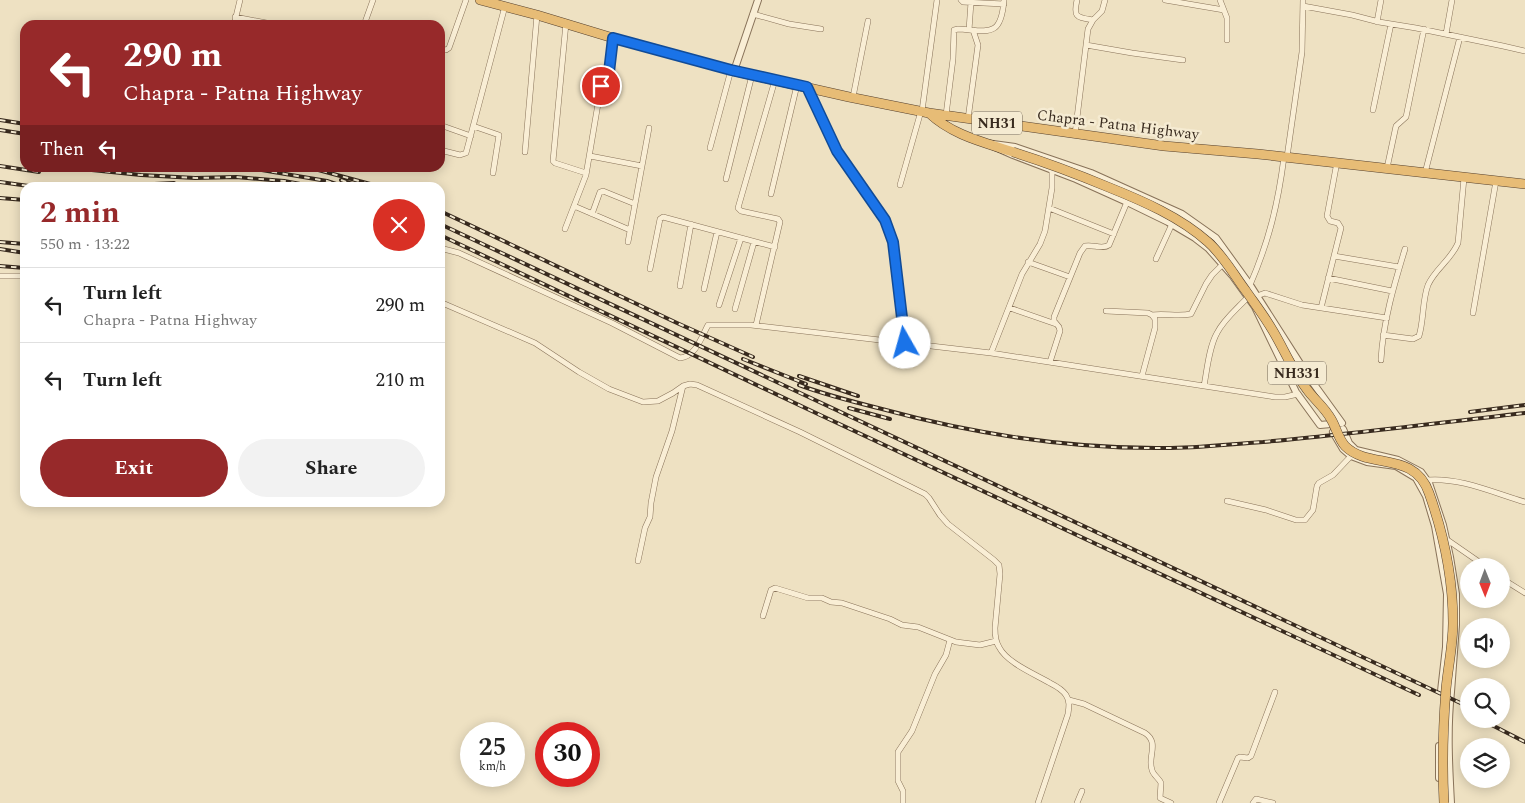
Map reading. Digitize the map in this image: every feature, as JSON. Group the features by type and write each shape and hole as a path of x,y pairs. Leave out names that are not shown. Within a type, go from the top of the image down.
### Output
{"highway":[{"name":"Chapra - Patna Highway","path":"481,0 732,70 924,112 1164,146 1337,162 1525,184"},
{"name":"NH331","path":"924,112 956,132 1051,164 1126,194 1160,210 1194,231 1210,244 1231,269 1272,330 1308,391 1332,420 1346,447 1355,452 1408,469 1419,475 1426,484 1440,526 1447,557 1452,594 1453,625 1444,713 1442,803"}],"street":[{"path":"235,20 240,0"},
{"path":"366,20 373,0"},
{"path":"445,50 449,48 466,0"},
{"path":"710,148 732,70 758,0"},
{"path":"900,185 924,112 937,0"},
{"path":"946,115 954,31 956,29 990,31 997,27 1002,18 1004,2 961,2 961,0"},
{"path":"1078,0 1076,16 1092,20"},
{"path":"1075,134 1088,29 1092,20 1102,11 1105,0"},
{"path":"1165,0 1224,10"},
{"path":"1220,0 1228,25 1227,40"},
{"path":"1377,22 1381,0"},
{"path":"1446,34 1452,0"},
{"path":"968,119 978,45 977,38 971,30 971,2"},
{"path":"1250,285 1268,238 1286,157 1300,67 1303,3 1377,22 1424,29 1525,51"},
{"path":"445,151 460,155 464,155 466,152 504,6"},
{"path":"753,14 789,24 821,29"},
{"path":"526,152 537,15"},
{"path":"235,17 251,20"},
{"path":"853,97 868,21"},
{"path":"566,24 553,161 586,173"},
{"path":"1373,110 1391,24"},
{"path":"1387,168 1396,126 1406,117 1424,29"},
{"path":"1425,173 1460,37"},
{"path":"565,229 586,173 601,86 609,72 613,38"},
{"path":"1086,45 1184,60"},
{"path":"726,179 752,75"},
{"path":"756,325 780,224 779,220 741,211 738,208 775,80"},
{"path":"771,194 797,85"},
{"path":"807,87 837,151 885,220 890,231 893,242 905,343"},
{"path":"473,126 498,135 493,173"},
{"path":"445,127 471,136"},
{"path":"628,242 649,128"},
{"path":"986,143 1127,202 1172,224 1208,248 1223,264 1248,297 1264,325 1296,392 1305,405 1320,425 1341,426"},
{"path":"986,143 1015,148 1064,163 1120,185 1182,214 1216,238 1250,285 1308,376 1342,423 1341,426 1349,443 1356,450 1398,460 1421,472 1427,480 1446,539 1456,594 1456,624 1449,706 1449,763 1452,803"},
{"path":"590,156 642,166"},
{"path":"1321,308 1340,225 1330,221 1327,216 1337,162"},
{"path":"991,353 1022,274 1042,239 1052,188 1052,170"},
{"path":"1383,335 1413,339 1419,336 1428,286 1435,274 1454,253 1458,243 1464,178"},
{"path":"1473,312 1496,181"},
{"path":"592,214 600,192 603,191 635,204"},
{"path":"1050,362 1060,331 1054,321 1054,317 1083,248 1092,245 1102,248 1107,247 1127,202"},
{"path":"574,206 630,230"},
{"path":"1049,208 1114,234"},
{"path":"650,269 661,218 664,217 775,248"},
{"path":"680,286 691,224"},
{"path":"1156,259 1172,224"},
{"path":"704,289 717,232"},
{"path":"719,305 741,238"},
{"path":"735,309 754,242"},
{"path":"445,249 459,253 612,323 677,358 687,357 695,349 708,325 756,325 991,353 1275,398 1298,394"},
{"path":"1381,360 1383,335 1392,291 1405,249"},
{"path":"1334,256 1399,267"},
{"path":"1028,262 1070,277"},
{"path":"1106,311 1143,312 1152,315 1165,313 1191,314 1206,284 1223,264"},
{"path":"0,276 20,276"},
{"path":"1328,278 1392,291"},
{"path":"1257,296 1265,293 1302,306 1387,318"},
{"path":"1204,386 1213,343 1217,333 1224,322 1248,297"},
{"path":"445,304 535,342 579,372 609,389 643,402 653,402 665,398 683,386 690,384 700,386 855,459 929,498 940,516 957,533 999,565 1000,574 995,628 996,641 1002,652 1065,693 1068,700 1068,714 1038,803"},
{"path":"1010,308 1056,324"},
{"path":"1142,376 1155,328 1152,315"},
{"path":"638,561 645,528 650,517 656,477 672,431 683,386"},
{"path":"1341,426 1333,432 1343,449 1351,456 1367,462 1396,466 1416,478 1426,496 1435,526 1447,594 1446,647 1441,691 1451,692"},
{"path":"1227,501 1266,510 1296,520 1305,520 1313,510 1319,483 1332,475 1351,456"},
{"path":"1427,480 1446,480 1525,502"},
{"path":"1446,539 1473,558"},
{"path":"1510,584 1525,593"},
{"path":"763,616 771,590 775,588 808,598 822,598 831,602 842,603 890,619 902,625 918,626 956,642 980,645 996,641"},
{"path":"903,803 903,790 898,781 898,752 912,731 935,674 946,655 950,640"},
{"path":"1219,803 1238,758 1248,758 1251,756 1275,692"},
{"path":"1068,700 1084,704 1150,736 1153,744 1152,770 1161,783 1160,798 1171,803"},
{"path":"1442,803 1438,763 1441,705 1449,706"},
{"path":"1077,803 1082,791"},
{"path":"1253,803 1256,799 1272,803"}],"railway":[{"path":"0,120 20,123"},
{"path":"0,130 20,133"},
{"path":"0,166 20,169"},
{"path":"111,172 195,178 236,177 289,182"},
{"path":"274,172 330,182"},
{"path":"326,172 363,182"},
{"path":"341,180 346,182"},
{"path":"0,182 20,185"},
{"path":"0,198 20,200"},
{"path":"445,213 753,357"},
{"path":"445,226 1460,703"},
{"path":"445,237 1419,695"},
{"path":"0,242 20,244"},
{"path":"0,249 20,252"},
{"path":"0,266 20,268"},
{"path":"743,359 806,384"},
{"path":"799,376 858,396"},
{"path":"799,385 917,418 987,433 1058,443 1129,448 1190,447 1263,442 1525,413"},
{"path":"1470,412 1525,405"},
{"path":"849,408 890,419"},
{"path":"1498,728 1525,742"}],"route":[{"path":"601,86 602,81 609,72 613,38 731,70 807,87 837,151 885,220 890,231 893,242 905,343"}]}
